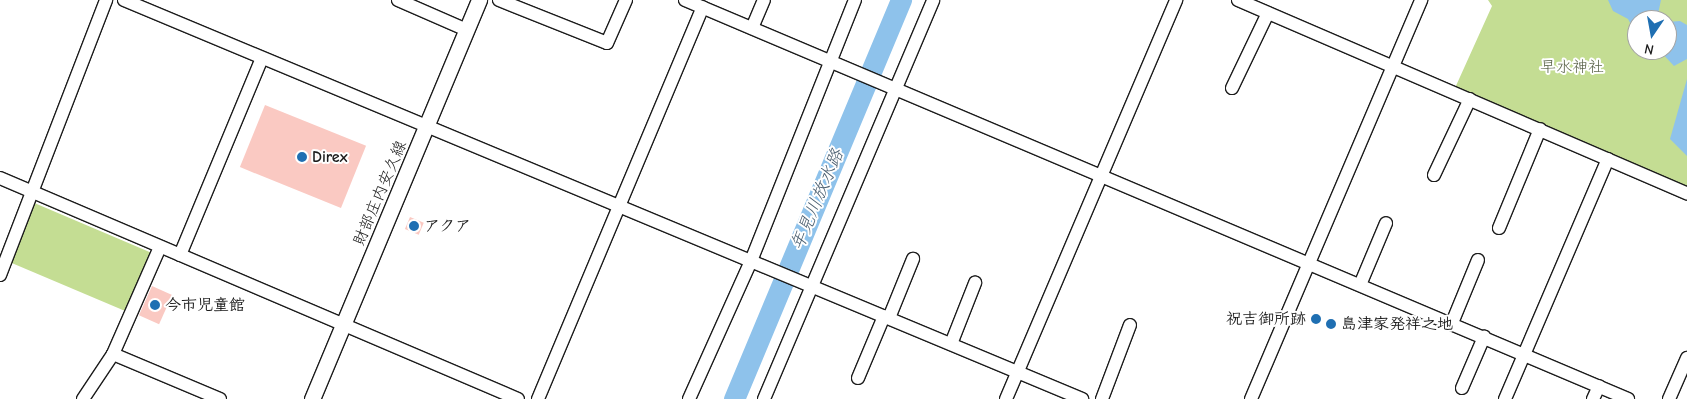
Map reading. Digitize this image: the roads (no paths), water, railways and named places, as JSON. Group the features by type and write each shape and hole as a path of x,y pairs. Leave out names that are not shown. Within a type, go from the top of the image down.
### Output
{"main road":[{"name":"財部庄内安久線","path":"312,399 479,0"}],"street":[{"path":"1,269 106,0"},
{"path":"124,0 427,128 1082,399"},
{"path":"398,0 467,30"},
{"path":"499,0 607,43 626,0"},
{"path":"685,0 1526,354 1628,399"},
{"path":"752,28 764,0"},
{"path":"689,399 751,261 855,0"},
{"path":"764,399 933,0"},
{"path":"1006,399 1176,0"},
{"path":"1238,0 1687,193"},
{"path":"1251,399 1422,0"},
{"path":"538,399 703,7"},
{"path":"1232,88 1268,13"},
{"path":"180,255 262,58"},
{"path":"1434,175 1470,99"},
{"path":"1499,228 1540,129"},
{"path":"1505,399 1526,354 1608,159"},
{"path":"0,178 518,399"},
{"path":"1360,285 1386,223"},
{"path":"83,399 113,354 160,247"},
{"path":"858,378 913,259"},
{"path":"1452,323 1478,260"},
{"path":"951,344 975,283"},
{"path":"1102,399 1130,325"},
{"path":"1462,388 1484,337"},
{"path":"113,354 220,399"},
{"path":"1669,399 1687,358"},
{"path":"1593,399 1599,386"}],"water":[{"path":"1608,0 1661,0 1659,10 1627,10 1627,18 1613,11"},
{"path":"1677,21 1687,25 1687,59 1674,66 1668,60 1677,60"},
{"path":"1687,79 1687,156 1670,139"}],"waterway":[{"name":"年見川放水路","path":"734,399 901,0"}],"place":[{"name":"Direx","path":"302,157"},
{"name":"アクア","path":"414,226"},
{"name":"今市児童館","path":"155,305"},
{"name":"祝吉御所跡","path":"1316,319"},
{"name":"島津家発祥之地","path":"1331,324"}],"park label":[{"name":"早水神社","path":"1572,67"}]}
